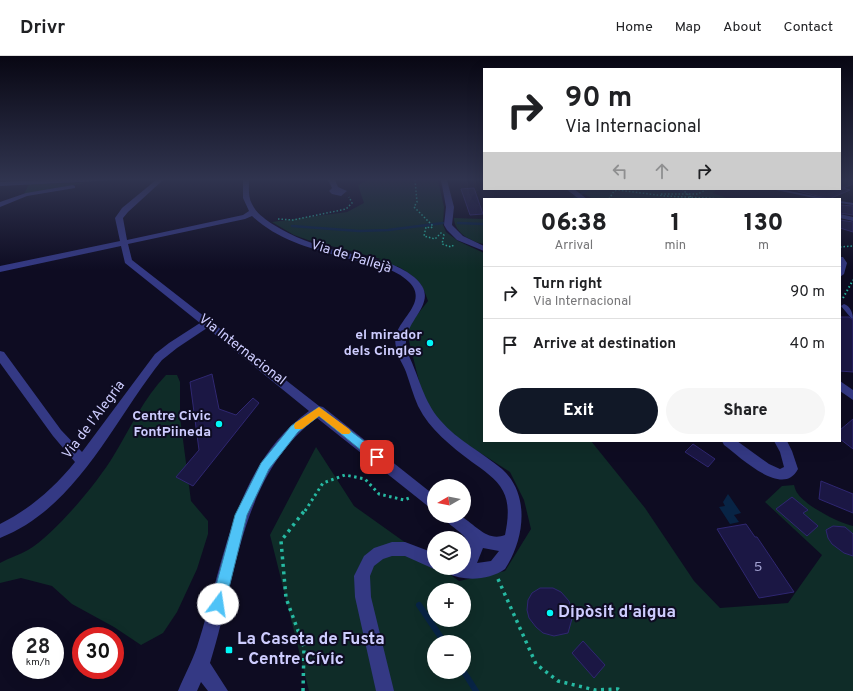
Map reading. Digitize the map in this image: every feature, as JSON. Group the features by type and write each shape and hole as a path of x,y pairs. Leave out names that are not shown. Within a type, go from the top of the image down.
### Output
{"street":[{"name":"Via Internacional","path":"125,210 119,218 128,261 319,410 427,497"},
{"path":"450,210 448,225 455,234 483,248"},
{"path":"0,269 245,216 253,212"},
{"name":"Via de Pallejà","path":"253,212 265,223 286,235 323,249 385,265 411,280 418,286 421,294 419,304 414,315 401,333 400,341 404,356 426,411 435,424 449,438 499,475 509,491 515,510 516,526 500,564 493,568"},
{"path":"841,216 853,219"},
{"path":"841,260 843,263 841,270"},
{"name":"Via de l'Alegria","path":"0,531 11,527 36,509 58,490 83,462 162,354 208,323"},
{"path":"0,355 58,434 83,462"},
{"path":"841,386 853,396"},
{"path":"187,691 200,665 211,633 241,515 265,466 295,429 319,410"},
{"path":"729,442 764,468 781,475 791,469 788,457 780,442"},
{"path":"459,523 469,531"},
{"path":"471,533 488,543 503,544 510,540"},
{"path":"471,533 476,543 475,551 471,559"},
{"path":"385,691 363,597 362,576 369,561 379,553 392,549 405,549 427,558"},
{"path":"471,570 493,568"},
{"path":"200,665 219,691"}],"lane":[{"path":"844,306 853,317"}],"path":[{"path":"281,220 336,212 342,210"},
{"path":"415,210 416,212 430,220 433,226 430,228 426,227 424,236 435,239 441,233 444,235 442,244 444,246"},
{"path":"841,247 853,246"},
{"path":"844,306 842,300 853,280"},
{"path":"304,691 304,647 286,598 280,541 312,501 323,483 345,475 365,479 379,494 404,500 423,494"},
{"path":"493,568 536,664 558,681 595,690 618,689 621,691"}],"green space":[{"path":"351,210 444,210 443,225 446,232 458,241 483,253 483,442 592,442 645,508 694,581 720,608 788,603 822,555 765,502 782,486 794,485 797,493 802,499 815,509 832,518 853,526 853,691 309,691 270,535 316,447 354,506 427,558 427,575 451,575 459,581 505,571 531,529 524,500 510,472 435,424 420,385 406,329 428,301 423,288 417,280 397,266 397,268 372,260 381,259 308,240 294,235 272,222 347,212"},
{"path":"454,218 483,219 483,244 464,236 457,228"},
{"path":"166,375 177,375 180,382 180,417 191,501 208,521 208,534 197,569 177,612 163,633 141,645 124,634 124,627 114,627 72,604 52,586 21,578 0,583 0,563 28,550 39,542 75,507 107,466 144,403"}],"water":[{"path":"728,494 741,513 734,515 739,522 730,524 719,507 725,506 723,502"}],"building":[{"path":"468,210 481,210 483,214 470,215"},
{"path":"841,210 853,210 853,215 841,213"},
{"path":"841,220 853,222 853,232 841,228"},
{"path":"841,317 849,317 853,320 853,372 841,371"},
{"name":"Centre Civic FontPiineda","path":"212,374 219,409 236,415 253,398 259,403 193,486 176,477 199,450 190,382"},
{"path":"853,419 853,449 841,440 841,429"},
{"path":"693,444 715,459 708,467 685,452"},
{"path":"821,481 853,494 853,513 819,499"},
{"path":"792,497 808,510 803,513 818,526 807,536 776,509"},
{"path":"746,524 755,537 757,537 794,592 759,598 717,529"},
{"path":"833,526 845,527 853,534 853,556 844,553 832,544 828,538 826,530"},
{"name":"Dipòsit d'aigua","path":"540,588 553,588 561,592 569,601 573,615 568,633 554,636 543,633 529,618 527,610 528,600 532,593"},
{"path":"583,641 605,665 594,678 572,653"}],"waterway":[{"path":"292,226 359,231 388,230 443,223"},
{"path":"458,223 483,224"},
{"path":"419,605 439,635"},
{"path":"468,679 476,691"}],"slow traffic":[{"path":"299,426 319,410 346,432"}],"place":[{"name":"el mirador dels Cingles","path":"430,343"},
{"name":"Centre Civic FontPiineda","path":"219,424"},
{"name":"Dipòsit d'aigua","path":"550,613"},
{"name":"La Caseta de Fusta - Centre Cívic","path":"229,650"}],"route":[{"path":"218,604 241,515 265,466 295,429 319,410 377,457"}]}
